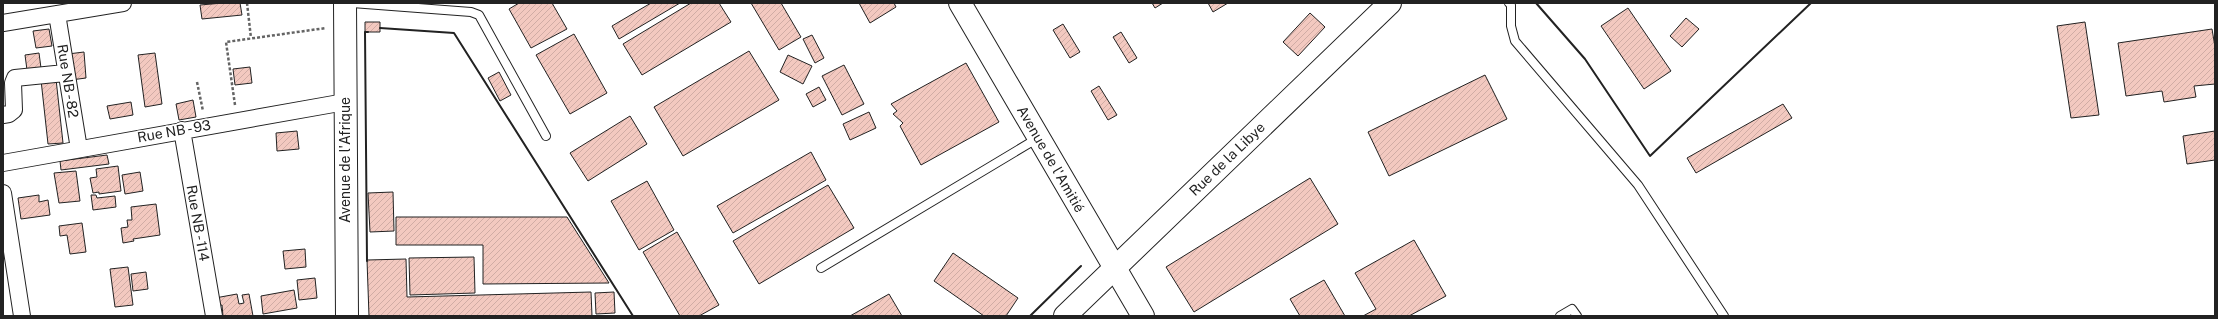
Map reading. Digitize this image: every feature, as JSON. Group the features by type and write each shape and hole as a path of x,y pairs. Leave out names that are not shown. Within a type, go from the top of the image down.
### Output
{"main road":[{"name":"Avenue de l'Afrique","path":"345,3 347,316"},
{"name":"Avenue de l'Amitié","path":"960,3 1143,316"},
{"name":"Rue de la Libye","path":"1065,316 1114,266 1390,3"}],"street":[{"path":"3,22 123,3"},
{"name":"Rue NB - 82","path":"57,14 65,73 79,149"},
{"path":"3,114 9,114 14,110 16,105 13,83 15,78 65,73"},
{"name":"Rue NB - 93","path":"3,163 206,125 345,102"},
{"name":"Rue NB - 114","path":"182,130 214,316"},
{"path":"3,193 22,316"}],"lane":[{"path":"352,3 471,12 479,15 546,136"},
{"path":"1509,3 1511,5 1511,26 1515,41 1638,184 1724,316"},
{"path":"821,268 1038,138"},
{"path":"1560,316 1572,308 1577,316"}],"path":[{"path":"247,3 251,38"},
{"path":"237,120 226,42 345,25"},
{"path":"197,82 206,125"}],"building":[{"path":"240,3 242,15 202,19 200,5"},
{"path":"519,3 552,3 567,29 531,48 509,9"},
{"path":"651,3 680,3 619,39 612,26"},
{"path":"691,3 719,3 731,22 642,75 623,44"},
{"path":"751,3 781,3 801,37 779,50"},
{"path":"859,3 894,3 896,7 870,23"},
{"path":"1152,3 1163,3 1155,8"},
{"path":"1208,3 1228,3 1213,12"},
{"path":"1628,8 1671,71 1644,89 1601,26"},
{"path":"1310,13 1325,27 1298,56 1283,42"},
{"path":"1686,18 1699,29 1682,47 1670,36"},
{"path":"365,22 380,22 380,32 365,32"},
{"path":"2085,22 2099,115 2071,118 2057,26"},
{"path":"1063,24 1080,52 1070,58 1053,30"},
{"path":"49,29 52,46 36,48 33,31"},
{"path":"2212,29 2215,47 2215,84 2194,86 2196,97 2164,102 2162,91 2126,96 2118,43"},
{"path":"1121,32 1137,58 1129,63 1113,37"},
{"path":"574,34 607,93 570,114 536,55"},
{"path":"812,35 824,58 815,63 803,39"},
{"path":"749,51 779,100 683,156 654,107"},
{"path":"84,52 86,78 71,80 68,54"},
{"path":"39,53 41,68 27,70 25,55"},
{"path":"155,53 162,104 145,107 138,55"},
{"path":"788,55 812,66 803,84 780,72"},
{"path":"966,63 999,122 921,165 900,126 903,123 893,114 897,111 891,104"},
{"path":"844,65 864,104 842,115 822,76"},
{"path":"250,67 252,83 235,85 233,69"},
{"path":"499,72 511,95 500,101 488,78"},
{"path":"1485,75 1507,119 1389,176 1368,132"},
{"path":"56,79 63,143 48,144 41,80"},
{"path":"1099,86 1117,115 1108,120 1091,91"},
{"path":"819,87 826,100 813,107 806,94"},
{"path":"193,100 196,117 179,120 176,104"},
{"path":"131,102 133,115 110,119 107,106"},
{"path":"1783,104 1792,118 1696,173 1687,158"},
{"path":"869,112 876,128 850,140 843,124"},
{"path":"630,116 647,144 588,181 570,153"},
{"path":"297,131 299,149 277,151 276,133"},
{"path":"2215,131 2215,160 2187,164 2183,136"},
{"path":"811,152 826,180 733,233 717,206"},
{"path":"107,155 109,164 61,170 60,161"},
{"path":"118,166 121,191 99,194 99,192 93,193 90,178 97,177 96,169"},
{"path":"76,171 80,201 59,203 54,173"},
{"path":"140,172 143,191 125,194 122,175"},
{"path":"1310,178 1338,224 1194,312 1166,267"},
{"path":"647,181 674,230 639,250 611,201"},
{"path":"828,185 854,228 759,284 733,241"},
{"path":"393,192 394,231 370,232 368,193"},
{"path":"39,195 39,202 48,200 50,215 21,219 18,198"},
{"path":"91,195 96,195 97,198 115,196 116,207 93,210"},
{"path":"156,204 160,235 133,239 134,241 123,243 121,228 128,227 127,220 132,220 131,207"},
{"path":"396,217 567,217 609,283 483,284 483,245 396,245"},
{"path":"82,223 86,252 70,254 67,235 60,236 59,226"},
{"path":"677,232 719,305 699,316 680,316 643,252"},
{"path":"1414,240 1446,296 1409,316 1363,316 1376,309 1355,273"},
{"path":"305,249 306,267 285,269 283,251"},
{"path":"953,253 1018,298 1006,316 984,316 934,281"},
{"path":"474,257 475,293 410,295 409,258"},
{"path":"406,259 407,297 591,292 592,316 369,316 367,260"},
{"path":"128,267 133,305 115,307 110,269"},
{"path":"146,272 148,289 133,291 131,274"},
{"path":"315,278 317,298 299,300 297,280"},
{"path":"1324,280 1345,316 1300,316 1290,299"},
{"path":"294,290 297,308 263,314 261,296"},
{"path":"614,292 615,313 596,314 595,293"},
{"path":"237,294 239,304 244,303 242,295 249,294 253,316 223,316 222,305 216,306 215,298"},
{"path":"889,294 902,316 850,316"}],"wall":[{"path":"1536,3 1585,59 1650,156 1811,3"},
{"path":"380,28 454,33 633,316"},
{"path":"367,261 365,32 368,32"},
{"path":"1030,316 1081,266"}]}
